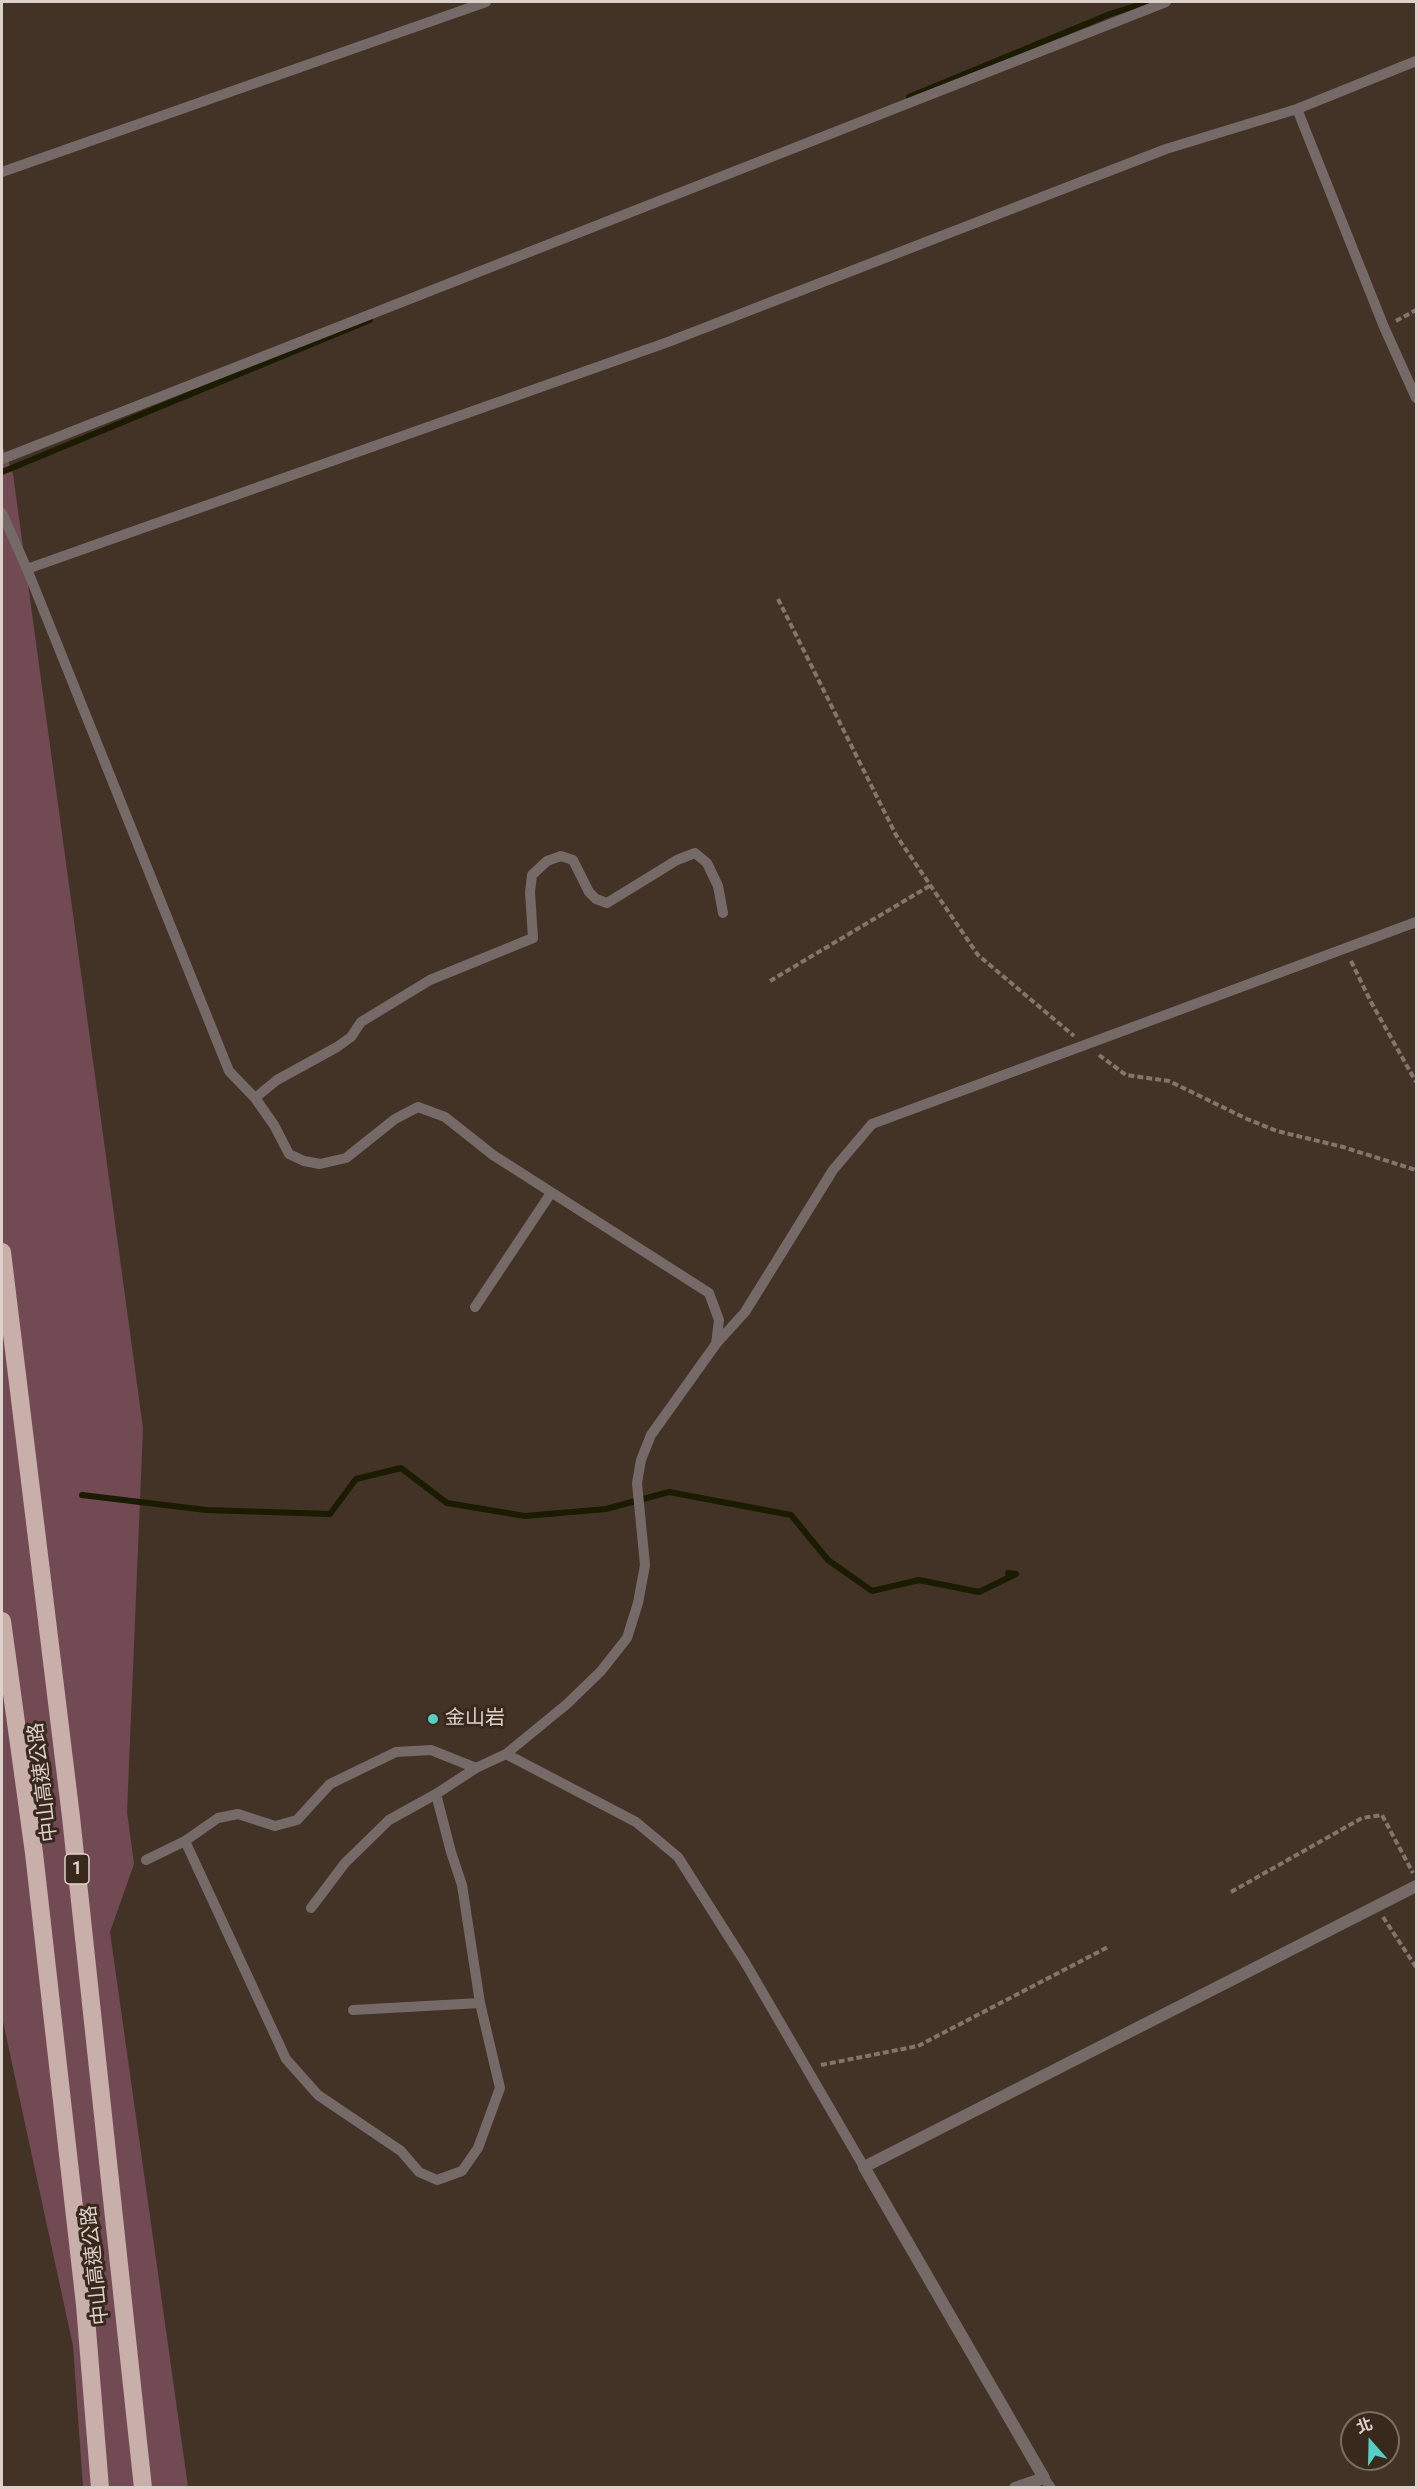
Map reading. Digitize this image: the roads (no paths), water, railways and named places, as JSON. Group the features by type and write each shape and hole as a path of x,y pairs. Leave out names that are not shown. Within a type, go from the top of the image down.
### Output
{"highway":[{"name":"中山高速公路","path":"2,1252 71,1817 143,2487"},
{"name":"中山高速公路","path":"2,1621 34,1853 85,2305 100,2487"}],"street":[{"path":"1015,2487 1048,2483 864,2167 1416,1886"}],"lane":[{"path":"2,172 486,2"},
{"path":"2,459 1166,2"},
{"path":"27,569 668,342 1166,149 1297,109 1416,61"},
{"path":"1297,109 1384,327 1416,398"},
{"path":"2,513 27,569 229,1071 255,1098 274,1125 289,1154 304,1161 320,1164 346,1158 395,1119 418,1107 445,1117 493,1155 551,1194 709,1293 719,1320 716,1344"},
{"path":"255,1098 277,1080 351,1037 361,1022 430,980 533,938 530,892 532,875 547,861 561,856 573,860 589,892 596,899 607,903 677,860 695,853 707,863 718,886 723,913"},
{"path":"311,1908 345,1863 389,1820 476,1768 506,1754 567,1704 601,1671 627,1638 638,1603 645,1565 637,1483 641,1460 651,1435 716,1344 745,1312 833,1170 872,1124 1416,922"},
{"path":"475,1307 551,1194"},
{"path":"146,1860 185,1841 218,1818 238,1814 275,1826 297,1820 330,1784 396,1752 431,1750 476,1768"},
{"path":"506,1754 636,1822 678,1857 746,1964 864,2167"},
{"path":"185,1841 286,2059 318,2095 401,2151 419,2172 437,2180 462,2171 478,2148 500,2088 480,2003 462,1886 450,1852 436,1794"},
{"path":"353,2010 480,2003"}],"waterway":[{"path":"909,97 1110,14 1148,2"},
{"path":"2,472 370,320"},
{"path":"82,1495 206,1510 330,1514 356,1479 401,1468 447,1503 525,1516 606,1509 669,1492 791,1515 828,1560 872,1591 919,1580 979,1592 1016,1574 1008,1573"}],"place":[{"name":"金山岩","path":"433,1719"}]}
